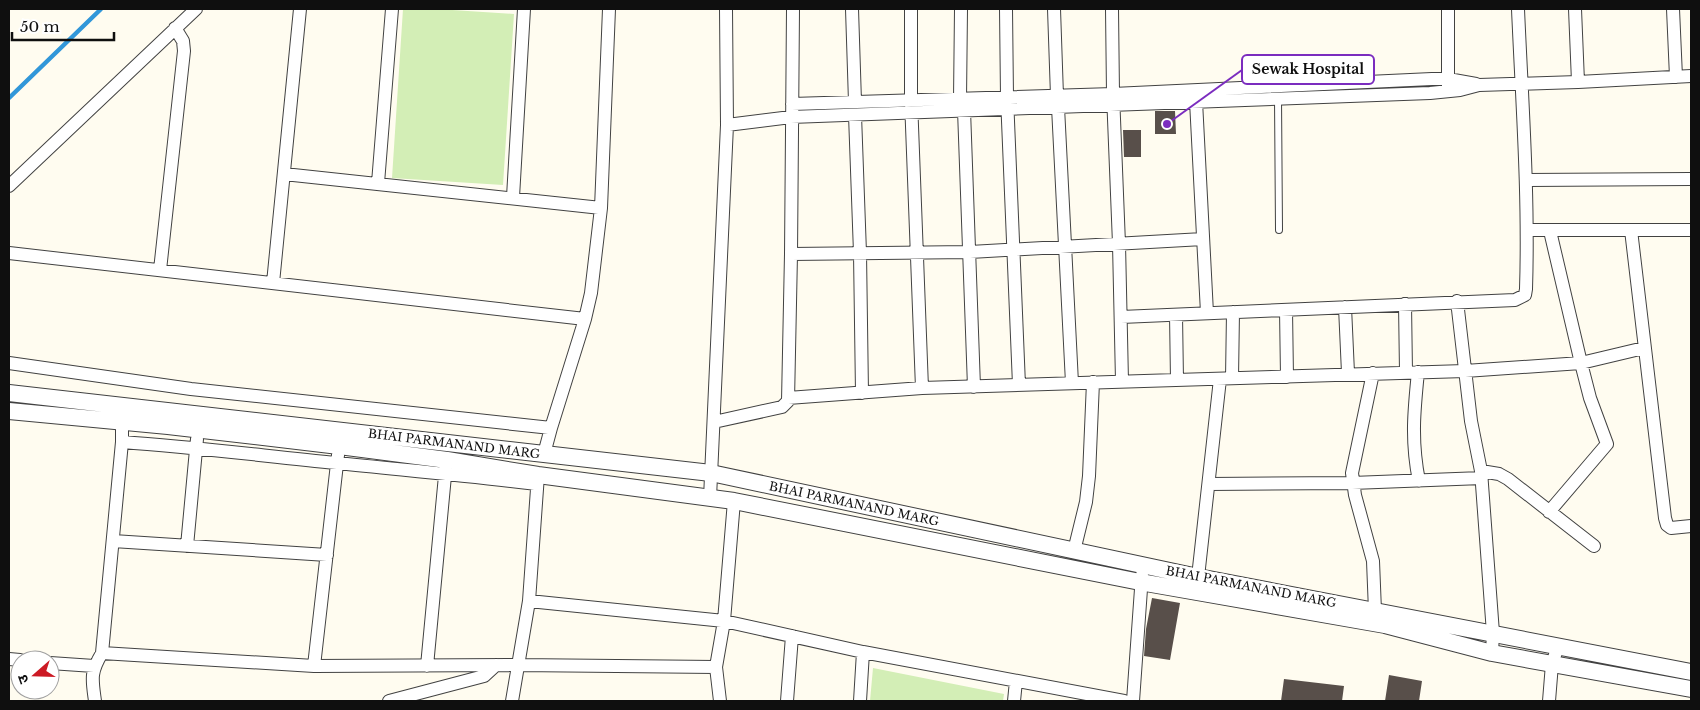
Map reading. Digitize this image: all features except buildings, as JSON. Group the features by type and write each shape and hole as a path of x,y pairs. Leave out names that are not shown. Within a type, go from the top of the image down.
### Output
{"street":[{"path":"9,186 196,9"},
{"path":"273,283 300,9"},
{"path":"378,183 392,9"},
{"path":"513,197 524,9"},
{"path":"544,454 585,319 591,293 601,208 609,9"},
{"path":"710,498 726,125 726,9"},
{"path":"714,422 782,407 786,404 788,398 793,9"},
{"path":"852,9 855,102"},
{"path":"910,9 922,388"},
{"path":"961,9 962,105 970,252 974,387"},
{"path":"1006,9 1007,103 1019,385"},
{"path":"1054,9 1072,383"},
{"path":"1112,9 1122,381"},
{"path":"1448,9 1448,86"},
{"path":"1121,317 1515,300 1525,295 1528,230 1527,180 1518,9"},
{"path":"1575,9 1578,82"},
{"path":"1674,9 1676,77"},
{"path":"160,270 184,51 183,41 175,28"},
{"path":"726,125 792,111 855,102 912,106 962,105 1578,82 1691,76"},
{"path":"1113,99 1196,101 1227,94"},
{"path":"1196,101 1207,313"},
{"path":"792,111 855,116 912,106"},
{"path":"855,116 860,253 862,393"},
{"path":"284,174 513,197 601,208"},
{"path":"1527,180 1691,178"},
{"path":"1528,230 1691,230"},
{"path":"1630,230 1664,518 1667,525 1671,528 1691,526"},
{"path":"1549,512 1607,444 1590,398 1550,231"},
{"path":"791,254 970,252 1203,239"},
{"path":"9,253 585,319"},
{"path":"1458,301 1471,421 1481,474 1493,633 1492,653"},
{"path":"1405,304 1412,372 1414,457 1419,481"},
{"path":"1345,307 1348,373"},
{"path":"1286,310 1287,377"},
{"path":"1198,577 1209,484 1226,378 1233,312"},
{"path":"1176,314 1177,380"},
{"path":"788,398 922,388 1287,377 1348,373 1465,371 1581,363 1644,348"},
{"path":"9,363 192,389 551,428"},
{"path":"1373,373 1353,462 1352,483 1373,561 1375,611"},
{"path":"1074,551 1086,502 1089,476 1093,382"},
{"name":"BHAI PARMANAND MARG","path":"9,393 711,473 1198,577 1691,672"},
{"name":"BHAI PARMANAND MARG","path":"9,411 122,421 339,446 446,466 538,479 710,498 1140,582 1385,625 1492,653 1691,690"},
{"path":"95,701 92,679 94,666 102,653 122,442 122,421"},
{"path":"188,546 198,430"},
{"path":"122,442 196,447 337,463 446,466 427,666"},
{"path":"314,666 339,446"},
{"path":"1209,484 1419,481 1481,474 1499,474 1594,546"},
{"path":"512,701 529,601 538,479"},
{"path":"720,701 716,667 724,621 734,502"},
{"path":"113,541 328,555"},
{"path":"1133,701 1140,582 1144,566"},
{"path":"529,601 724,621 863,652 1124,701"},
{"path":"787,701 792,636"},
{"path":"1549,701 1552,664 1558,646"},
{"path":"860,701 863,652"},
{"path":"102,653 314,666 517,665 716,667"},
{"path":"60,664 94,666"},
{"path":"389,701 484,676 496,665"},
{"path":"1014,701 1016,681"}],"lane":[{"path":"1279,92 1279,230"}],"green space":[{"path":"403,9 437,9 514,14 503,185 392,178"},
{"path":"873,668 1004,694 1003,701 870,701"}],"waterway":[{"path":"9,98 101,9"}],"place":[{"name":"Sewak Hospital","path":"1167,124"}]}
